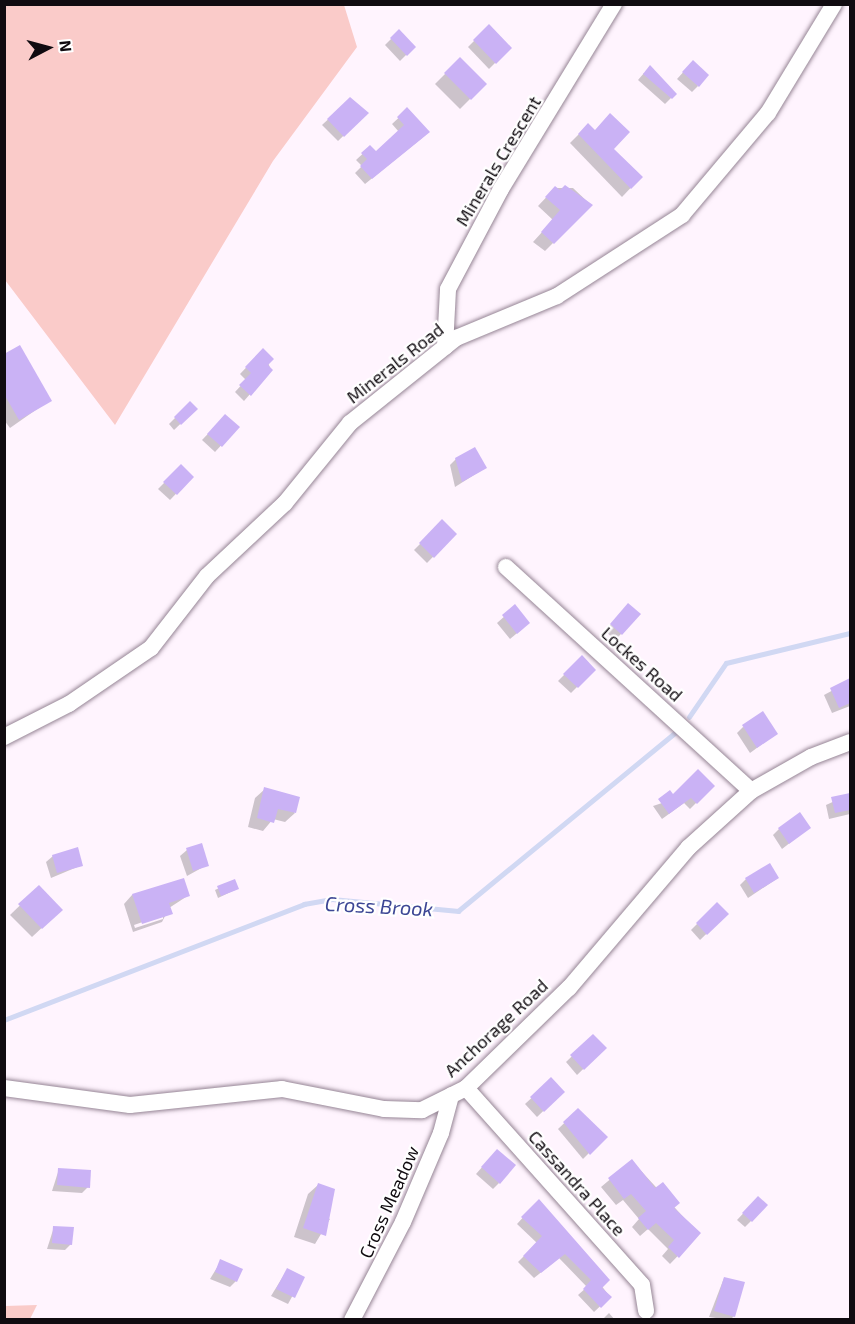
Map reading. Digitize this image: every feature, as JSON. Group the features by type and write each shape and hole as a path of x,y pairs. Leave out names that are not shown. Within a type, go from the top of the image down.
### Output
{"street":[{"name":"Minerals Crescent","path":"445,347 448,289 501,189 614,4"},
{"name":"Minerals Road","path":"4,737 69,704 151,648 207,576 285,504 350,423 445,347 557,296 682,215 768,113 834,4"},
{"name":"Lockes Road","path":"506,567 751,791"},
{"name":"Anchorage Road","path":"4,1088 130,1105 282,1089 384,1109 422,1110 458,1091 584,972 688,848 751,791 811,757 850,742"},
{"name":"Cassandra Place","path":"458,1091 642,1285 646,1311"},
{"name":"Cross Meadow","path":"352,1320 403,1222 458,1091"}],"shaded area":[{"path":"5,4 344,5 357,47 273,161 115,425 5,280"},
{"path":"37,1305 30,1319 5,1319 5,1306"}],"building":[{"path":"489,24 512,48 496,64 473,40"},
{"path":"399,29 416,47 407,56 390,38"},
{"path":"460,57 487,84 471,100 444,73"},
{"path":"693,60 709,75 699,87 682,72"},
{"path":"650,65 677,94 672,99 643,74"},
{"path":"350,97 369,113 344,137 327,119"},
{"path":"407,107 430,132 372,179 360,166 367,159 361,153 370,145 376,151 404,125 397,117"},
{"path":"610,113 630,132 614,149 643,177 631,189 578,134 588,123 595,130"},
{"path":"565,185 593,205 554,244 541,232 560,210 545,197 555,186 560,190"},
{"path":"20,345 52,401 19,420 4,394 4,354"},
{"path":"263,348 274,359 268,365 273,370 251,396 239,385 251,373 245,367"},
{"path":"190,401 198,409 181,425 174,417"},
{"path":"225,414 240,427 222,447 207,434"},
{"path":"475,447 487,468 462,482 455,458"},
{"path":"181,464 194,477 177,495 163,482"},
{"path":"442,519 457,534 434,558 419,543"},
{"path":"628,603 641,614 622,635 610,624"},
{"path":"515,604 530,623 517,634 502,615"},
{"path":"582,655 596,670 578,688 563,674"},
{"path":"850,678 850,703 839,708 830,688"},
{"path":"763,711 778,734 757,748 742,725"},
{"path":"698,769 715,786 697,804 691,798 669,814 658,799 670,790 673,794"},
{"path":"264,787 300,797 296,813 278,809 274,823 257,818"},
{"path":"850,793 850,810 835,813 831,797"},
{"path":"800,812 811,828 789,844 778,828"},
{"path":"202,843 209,866 193,871 186,848"},
{"path":"78,847 83,866 57,873 52,855"},
{"path":"770,863 779,878 754,893 745,878"},
{"path":"184,878 190,896 169,903 173,914 142,924 132,894"},
{"path":"235,879 239,889 221,896 217,886"},
{"path":"39,885 63,910 42,929 18,904"},
{"path":"717,902 729,914 707,935 696,923"},
{"path":"593,1034 607,1048 584,1070 570,1055"},
{"path":"551,1077 565,1092 544,1112 530,1097"},
{"path":"578,1108 608,1137 590,1155 563,1122"},
{"path":"497,1149 516,1165 500,1184 481,1167"},
{"path":"632,1159 655,1188 663,1182 680,1203 674,1208 701,1233 679,1258 668,1247 674,1240 656,1223 648,1230 638,1218 646,1211 631,1194 624,1199 608,1178"},
{"path":"58,1168 91,1170 90,1188 57,1185"},
{"path":"318,1183 335,1189 326,1236 303,1228"},
{"path":"758,1196 768,1205 752,1222 742,1213"},
{"path":"539,1199 610,1280 602,1288 612,1297 601,1308 583,1289 591,1280 565,1254 541,1273 523,1256 542,1236 521,1217"},
{"path":"53,1226 74,1227 72,1245 52,1243"},
{"path":"220,1259 243,1269 237,1282 215,1272"},
{"path":"287,1268 305,1277 295,1298 276,1289"},
{"path":"724,1277 745,1282 735,1317 714,1311"}],"waterway":[{"name":"Cross Brook","path":"689,717 726,663 850,633"},
{"name":"Cross Brook","path":"4,1020 304,904 332,899 458,911 675,733"}]}
